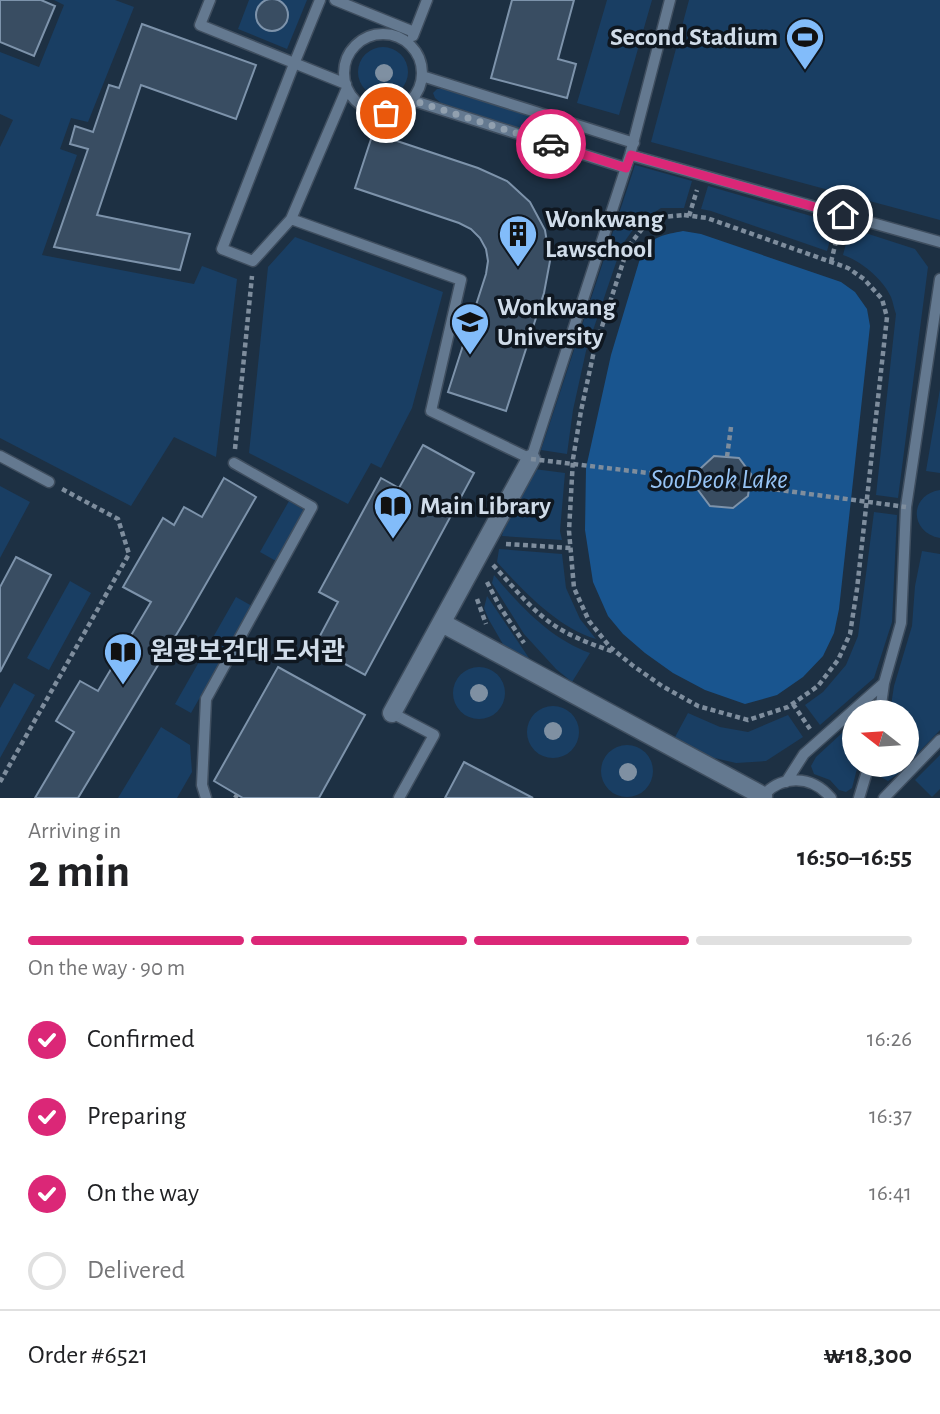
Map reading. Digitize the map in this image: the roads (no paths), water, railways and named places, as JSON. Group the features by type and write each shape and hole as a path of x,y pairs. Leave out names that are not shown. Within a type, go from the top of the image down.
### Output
{"street":[{"path":"392,713 531,459"},
{"path":"442,623 762,797"}],"lane":[{"path":"211,0 200,25 346,86"},
{"path":"320,0 222,249 253,261 291,219 346,86"},
{"path":"335,0 414,32"},
{"path":"410,44 426,0"},
{"path":"291,219 461,281 430,411 531,459 631,155 670,0"},
{"path":"385,33 399,36 410,44 423,67 422,76 417,93 411,100 386,113 374,111 362,107 353,99 346,86 345,63 360,41 385,33"},
{"path":"422,76 634,143"},
{"path":"411,100 626,168"},
{"path":"631,155 940,242"},
{"path":"882,700 901,623 906,507 940,279"},
{"path":"0,456 49,482"},
{"path":"206,798 202,785 206,699 312,507 234,463"},
{"path":"786,782 804,754 884,683"},
{"path":"392,713 434,735 399,798"},
{"path":"884,798 940,740"},
{"path":"859,798 865,777"},
{"path":"762,797 779,783 793,780 807,781 819,786 831,798"}],"water":[{"name":"SooDeok Lake","path":"683,231 701,234 841,282 855,292 867,309 870,326 839,609 834,633 823,656 803,677 777,695 745,704 705,690 673,673 623,634 608,616 593,582 585,530 586,468 611,355 642,252 655,239"}],"place":[{"name":"Second Stadium","path":"805,71"},
{"name":"Wonkwang Lawschool","path":"518,268"},
{"name":"Wonkwang University","path":"470,356"},
{"name":"Main Library","path":"393,540"},
{"name":"원광보건대 도서관","path":"123,686"}]}
